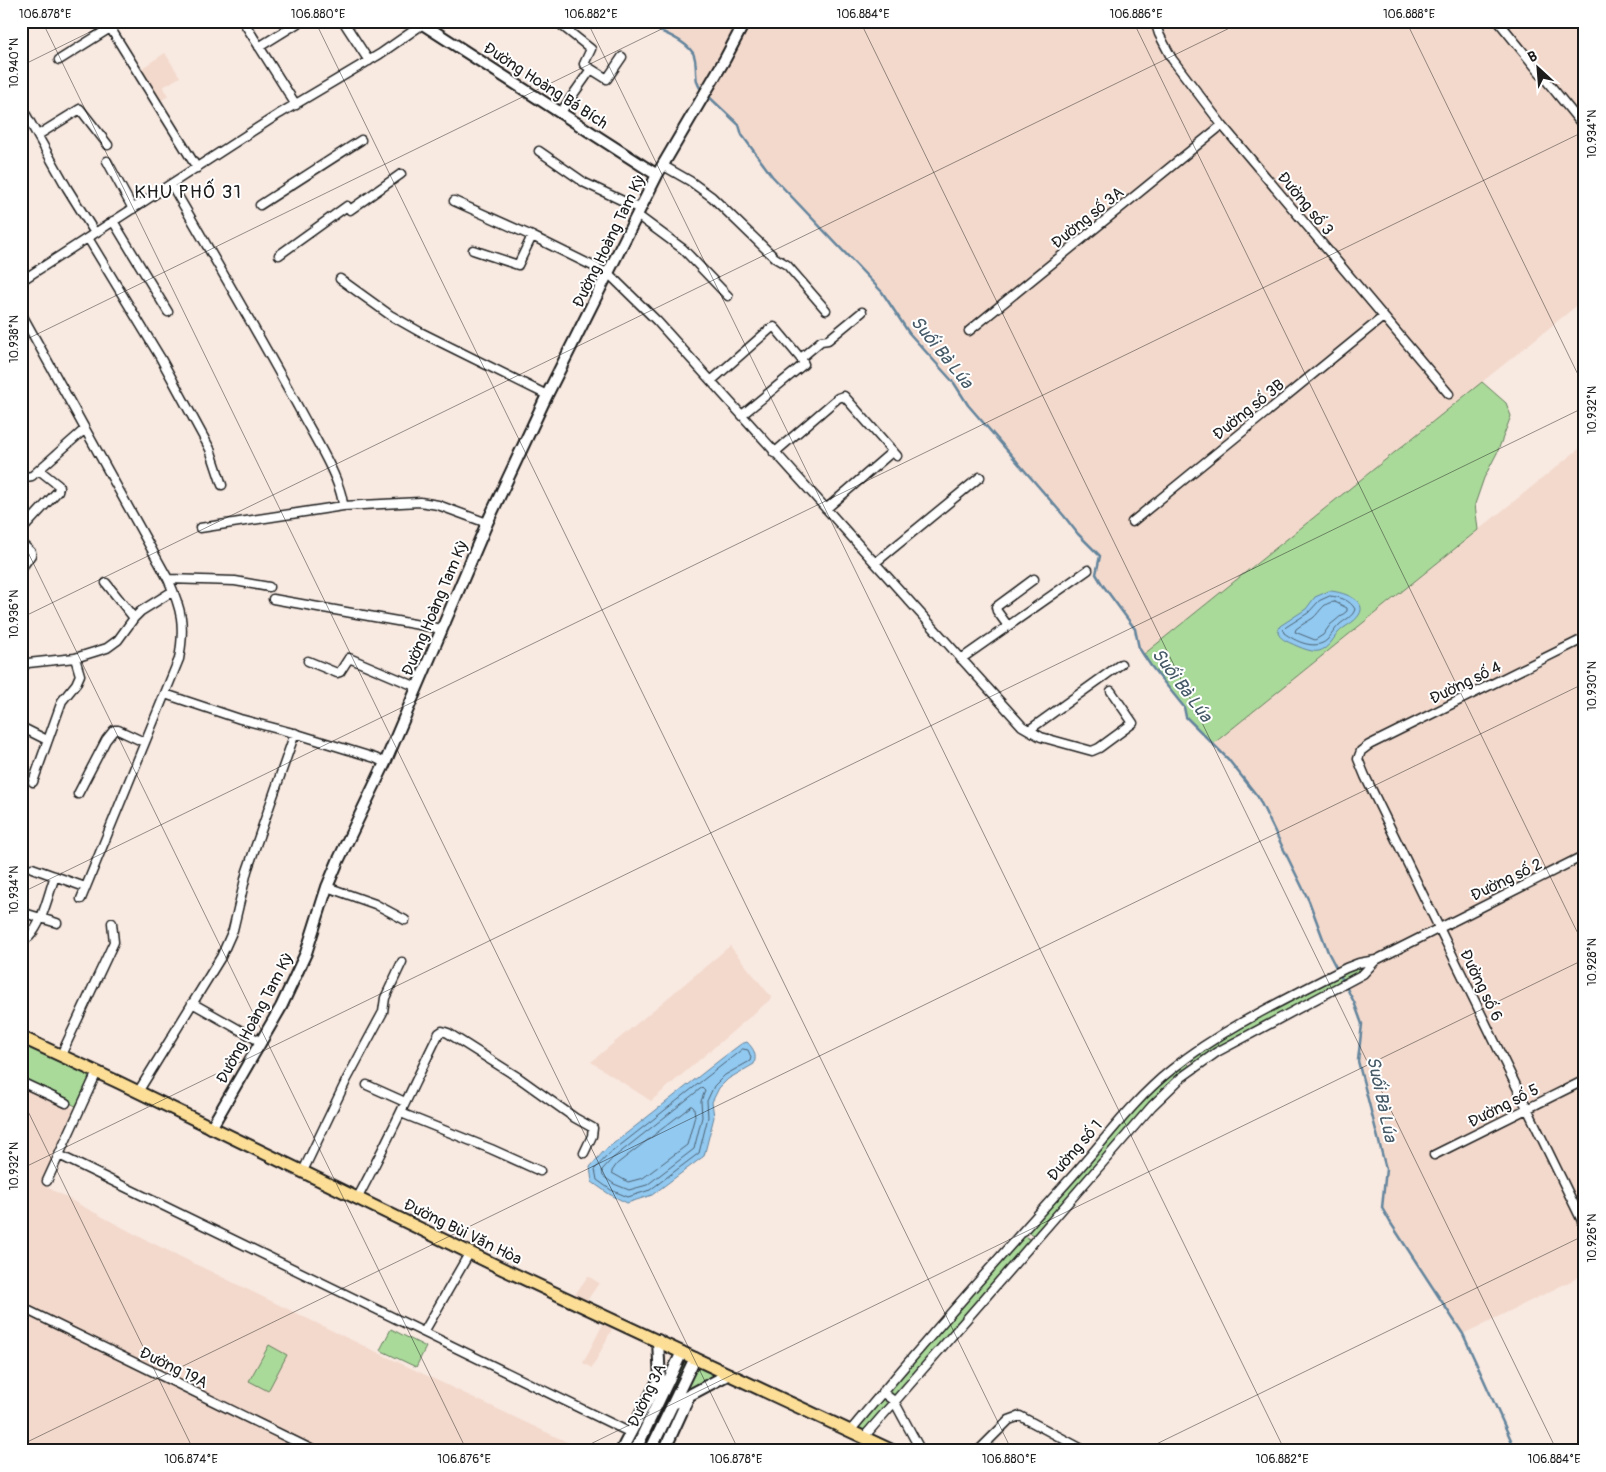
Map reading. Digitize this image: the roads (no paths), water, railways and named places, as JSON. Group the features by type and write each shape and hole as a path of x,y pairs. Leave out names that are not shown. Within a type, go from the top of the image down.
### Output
{"main road":[{"name":"Đường Bùi Văn Hòa","path":"21,1037 470,1252 893,1451"}],"street":[{"path":"243,21 296,105"},
{"path":"259,47 301,21"},
{"path":"343,21 369,61"},
{"path":"556,21 588,45 591,49 584,64 607,79 622,57"},
{"name":"Đường Hoàng Tam Kỳ","path":"211,1128 281,1007 306,953 327,887 338,860 385,763 487,523 548,395 662,165 745,21"},
{"name":"Đường số 3","path":"1155,21 1159,34 1172,59 1222,125 1449,394"},
{"path":"1498,21 1585,128"},
{"path":"21,281 171,184 369,61 421,23"},
{"name":"Đường Hoàng Bá Bích","path":"421,23 657,175"},
{"path":"59,60 108,24 197,168"},
{"path":"561,112 591,69"},
{"path":"21,106 210,449 222,485"},
{"path":"38,135 80,109 108,145"},
{"name":"Đường số 3A","path":"969,331 1222,125"},
{"path":"260,206 361,140"},
{"path":"540,151 584,183 638,212 683,249 728,296"},
{"path":"107,161 132,209"},
{"path":"662,165 690,181 712,197 775,258 787,265 826,310"},
{"path":"279,255 401,174"},
{"path":"171,184 266,347 325,456 343,499 343,506"},
{"path":"454,201 532,236 608,274 657,321 1013,717 1029,730 1056,742 1088,750 1096,750 1132,723 1111,691"},
{"path":"113,221 168,312"},
{"path":"473,250 518,266 532,236"},
{"path":"340,279 373,304 413,328 548,395"},
{"path":"801,358 821,342 828,340 862,312"},
{"path":"21,313 168,579 180,609 183,624 179,659 81,899"},
{"name":"Đường số 3B","path":"1132,522 1383,317"},
{"path":"711,381 774,327 801,358 803,364 742,415"},
{"path":"774,453 838,398 844,396 895,453 826,509"},
{"path":"21,473 29,477 85,429"},
{"path":"21,531 58,491 58,485 39,470"},
{"path":"875,563 980,477"},
{"path":"200,528 343,506 420,502 438,505 487,523"},
{"path":"21,543 31,552 31,555 21,569"},
{"path":"961,659 1088,570"},
{"path":"168,579 234,581 268,587"},
{"path":"1008,626 996,607 1034,579"},
{"path":"106,584 134,618"},
{"path":"21,668 28,663 75,658 107,648 118,640 134,618 147,607 173,591"},
{"path":"273,599 442,629"},
{"name":"Đường số 4","path":"1359,754 1369,745 1585,638"},
{"path":"21,656 28,663"},
{"path":"33,782 62,701 76,684 80,675 75,658"},
{"path":"308,661 337,673 340,672 349,658 417,687"},
{"path":"1029,730 1121,664"},
{"path":"165,694 240,719 295,733 375,758 385,763"},
{"path":"23,728 47,740"},
{"path":"78,794 106,740 114,730 144,742"},
{"path":"138,1092 221,957 234,930 247,871 295,733"},
{"name":"Đường số 6","path":"1359,754 1358,759 1361,768 1585,1227"},
{"name":"Đường số 2","path":"1439,927 1585,855"},
{"path":"32,868 85,887"},
{"path":"21,934 29,937 31,934 39,918 54,876"},
{"path":"327,887 375,904 405,920"},
{"path":"21,912 57,922"},
{"path":"61,1055 114,942 112,923"},
{"name":"Đường số 1","path":"850,1431 882,1392 1142,1096 1187,1058 1224,1033 1346,968 1376,960 1439,927"},
{"name":"Đường số 1","path":"863,1438 1152,1106 1194,1068 1237,1040 1363,974 1376,960"},
{"path":"303,1171 347,1079 383,1012 385,998 402,962"},
{"path":"192,1003 261,1042"},
{"path":"358,1198 387,1144 405,1102 440,1033 444,1031 519,1078 575,1118 593,1128 592,1136 584,1153"},
{"path":"1187,1058 1194,1068"},
{"path":"47,1181 97,1072"},
{"name":"Đường số 5","path":"1434,1155 1585,1080"},
{"path":"21,1082 66,1103"},
{"path":"367,1085 405,1102"},
{"path":"401,1112 540,1171"},
{"path":"59,1155 631,1433"},
{"path":"1022,1232 1035,1239"},
{"path":"424,1332 470,1252"},
{"name":"Đường 19A","path":"21,1307 314,1451"},
{"name":"Đường 3A","path":"621,1451 660,1377 658,1340"},
{"name":"Đường 3A","path":"636,1451 682,1352"},
{"name":"Đường 3A","path":"650,1451 695,1358"},
{"path":"673,1404 730,1374"},
{"path":"660,1377 661,1398"},
{"path":"882,1392 894,1401 921,1451"},
{"path":"668,1449 689,1396"},
{"path":"978,1451 1006,1423 1017,1416 1086,1451"}],"water":[{"path":"1329,591 1352,597 1360,605 1361,610 1357,618 1340,631 1328,646 1319,651 1311,651 1286,641 1280,636 1278,631 1280,626 1306,609 1315,597"},
{"path":"747,1042 754,1052 754,1064 728,1079 719,1088 712,1102 714,1117 704,1156 652,1195 627,1203 609,1194 592,1182 590,1167 604,1151 721,1059 741,1044"}],"waterway":[{"name":"Suối Bà Lúa","path":"635,21 666,34 688,47 695,57 697,82 702,90"},
{"name":"Suối Bà Lúa","path":"706,94 739,125 742,135 772,176 882,292 909,333 954,383 968,405 1078,534 1100,556 1096,574 1135,629 1139,648 1184,707 1186,717 1228,759 1258,797 1309,901 1328,952 1354,1002 1362,1024 1358,1061 1386,1169 1382,1208 1463,1334 1516,1451"}],"district":[{"name":"KHU PHỐ 31","path":"188,191"}]}
